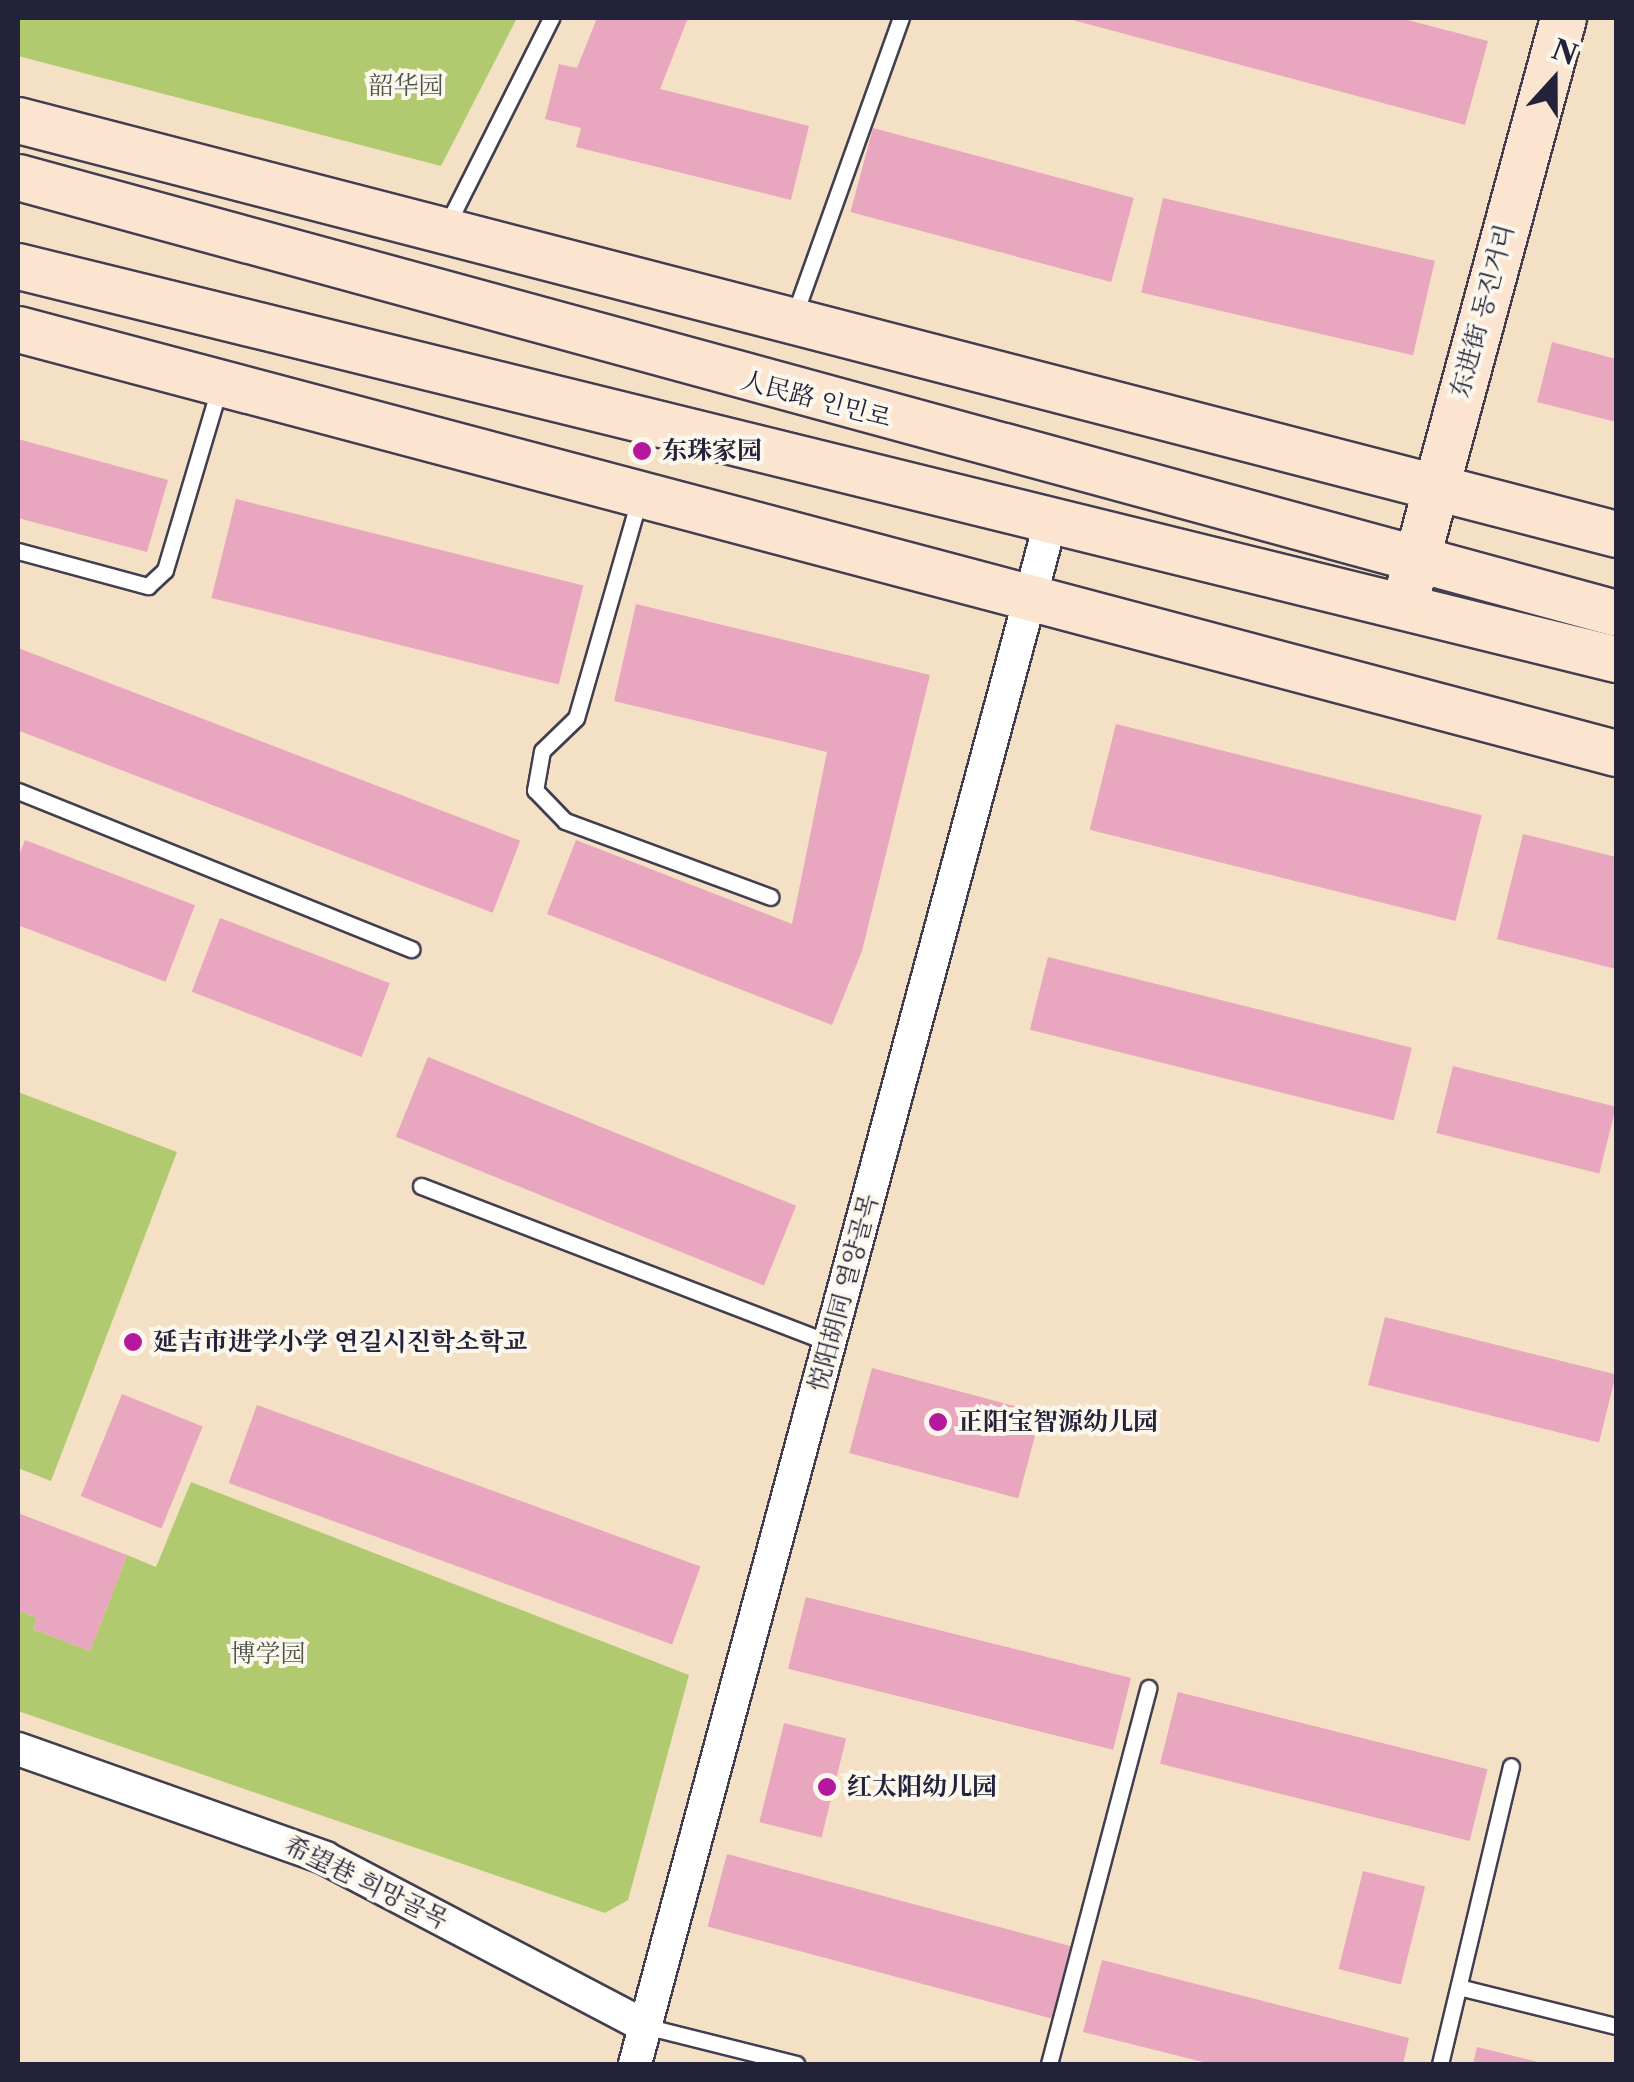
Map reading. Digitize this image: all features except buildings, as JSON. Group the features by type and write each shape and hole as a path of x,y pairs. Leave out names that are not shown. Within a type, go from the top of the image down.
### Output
{"street":[{"name":"东进街 동진거리","path":"1405,604 1563,18"},
{"path":"18,120 662,290 1616,534"},
{"name":"人民路 인민로","path":"18,177 647,354 1616,613"},
{"path":"18,266 1405,604 1616,660"},
{"path":"647,354 662,290"},
{"path":"18,328 1031,602 1616,753"},
{"name":"悦阳胡同 열양골목","path":"635,2064 1051,520"},
{"name":"希望巷 희망골목","path":"18,1749 325,1858 645,2026"}],"lane":[{"path":"443,233 551,18"},
{"path":"791,322 900,18"},
{"path":"18,552 148,586 165,570 221,384"},
{"path":"640,496 576,718 542,751 535,790 565,820 770,897"},
{"path":"18,791 412,948"},
{"path":"421,1186 830,1342"},
{"path":"1049,2064 1148,1688"},
{"path":"1440,2064 1511,1766"},
{"path":"1459,1986 1616,2026"},
{"path":"645,2026 796,2064"}],"green space":[{"name":"韶华园","path":"18,18 517,18 441,166 18,56"},
{"path":"18,1092 177,1152 51,1481 18,1468"},
{"name":"博学园","path":"191,1482 689,1675 628,1900 605,1913 18,1711 18,1610 37,1618 33,1629 90,1651 127,1555 156,1567"}],"place":[{"name":"东珠家园","path":"642,451"},
{"name":"延吉市进学小学 연길시진학소학교","path":"133,1342"},
{"name":"正阳宝智源幼儿园","path":"938,1422"},
{"name":"红太阳幼儿园","path":"827,1787"}]}
